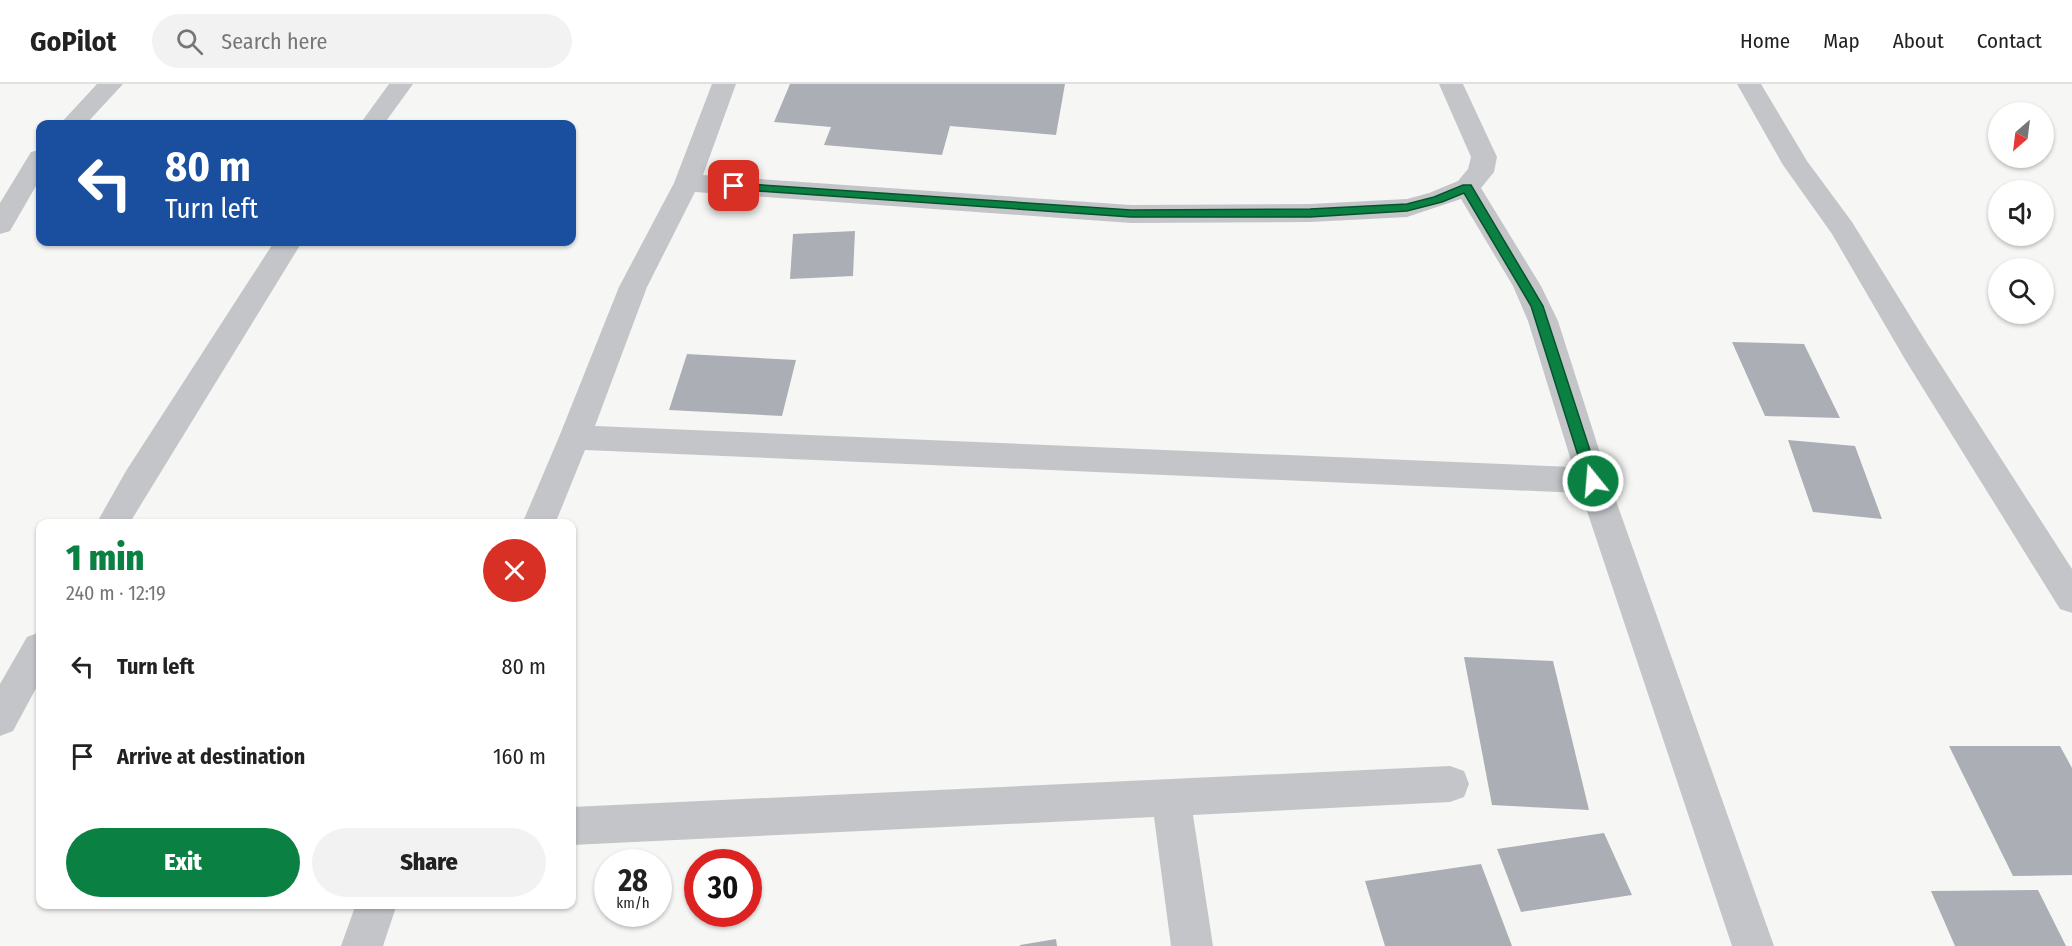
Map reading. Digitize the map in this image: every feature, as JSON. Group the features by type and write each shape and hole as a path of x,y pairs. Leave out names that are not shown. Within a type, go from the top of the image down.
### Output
{"street":[{"path":"76,120 111,84"},
{"path":"375,120 401,84"},
{"path":"540,519 575,438 633,287 687,183 724,84"},
{"path":"687,183 1131,214 1310,213 1407,208 1467,187 1481,172 1484,157 1451,84"},
{"path":"1749,84 1796,165 1842,229 2072,598"},
{"path":"0,225 36,165"},
{"path":"1467,187 1537,306 1593,481 1753,946"},
{"path":"115,519 180,411 285,246"},
{"path":"575,438 1593,481"},
{"path":"0,719 36,655"},
{"path":"576,826 1450,784"},
{"path":"1171,799 1192,946"},
{"path":"362,946 374,909"}],"building":[{"path":"790,84 1065,84 1056,135 950,126 942,155 824,145 831,127 774,122"},
{"path":"855,231 853,276 790,279 793,234"},
{"path":"1732,342 1804,344 1840,418 1765,416"},
{"path":"687,354 796,360 782,416 669,410"},
{"path":"1788,440 1855,446 1882,519 1813,512"},
{"path":"1464,657 1553,661 1589,810 1492,805"},
{"path":"1949,746 2060,746 2072,768 2072,875 2013,876"},
{"path":"1604,833 1632,895 1521,912 1497,849"},
{"path":"1481,864 1512,946 1385,946 1365,881"},
{"path":"2038,890 2066,946 1955,946 1931,891"},
{"path":"1056,939 1057,946 1020,946 1020,945"}],"route":[{"path":"734,186 1131,214 1310,213 1407,208 1467,187 1537,306 1593,481"}]}
